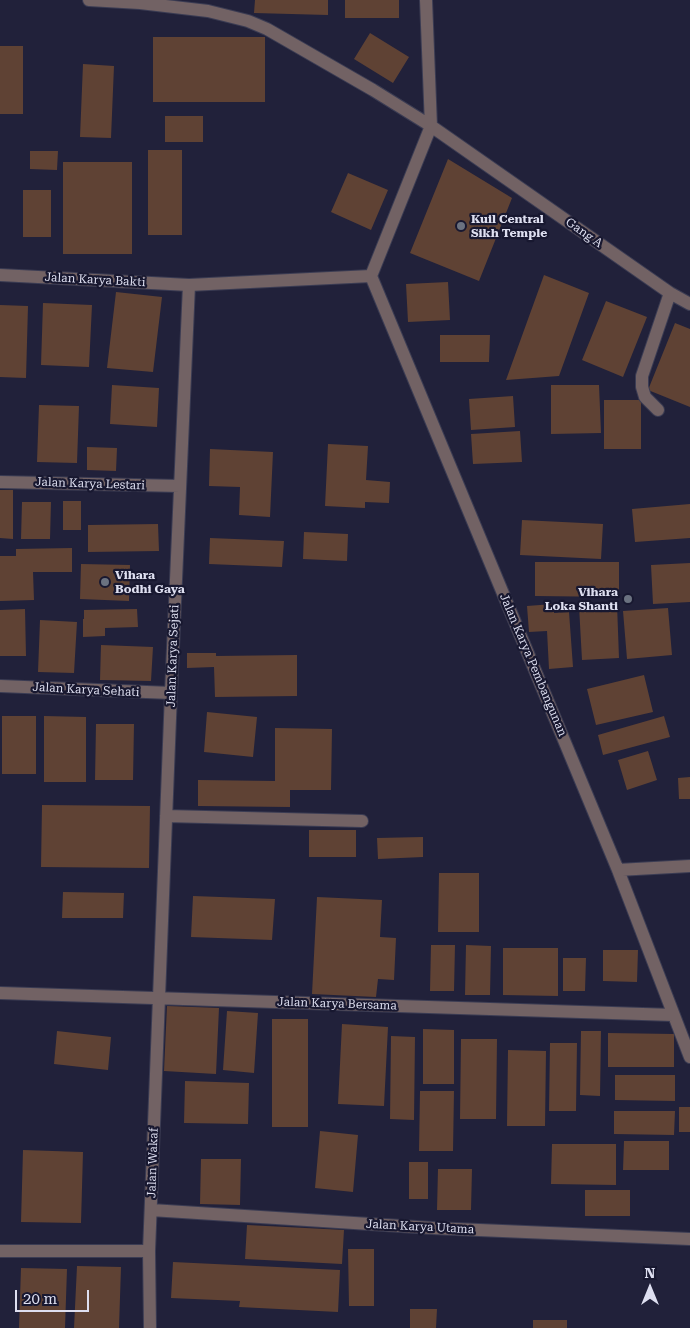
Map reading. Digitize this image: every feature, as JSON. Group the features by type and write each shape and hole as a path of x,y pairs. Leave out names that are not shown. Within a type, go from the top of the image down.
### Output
{"street":[{"name":"Gang A","path":"89,0 208,11 248,21 267,29 431,126 670,293 690,304"},
{"path":"371,276 431,126 426,0"},
{"name":"Jalan Karya Bakti","path":"0,276 189,284 371,276"},
{"name":"Jalan Karya Pembangunan","path":"371,276 618,870 690,1057"},
{"name":"Jalan Karya Sejati","path":"159,998 189,284"},
{"path":"658,410 645,397 642,387 642,376 670,293"},
{"name":"Jalan Karya Lestari","path":"0,482 180,486"},
{"name":"Jalan Karya Sehati","path":"0,686 171,693"},
{"path":"166,816 362,821"},
{"path":"618,870 690,866"},
{"name":"Jalan Karya Bersama","path":"0,993 673,1015"},
{"name":"Jalan Wakaf","path":"150,1328 149,1252 159,998"},
{"name":"Jalan Karya Utama","path":"151,1210 432,1228 690,1239"},
{"path":"0,1252 149,1252"}],"building":[{"path":"255,0 328,0 328,15 254,13"},
{"path":"345,0 399,0 399,18 345,18"},
{"path":"370,33 409,57 393,83 354,59"},
{"path":"153,37 265,37 265,102 153,102"},
{"path":"0,46 23,46 23,114 0,114"},
{"path":"83,64 114,66 111,138 80,137"},
{"path":"165,116 203,116 203,142 165,142"},
{"path":"148,150 182,150 182,235 148,235"},
{"path":"30,151 58,151 57,170 30,169"},
{"name":"Kuil Central Sikh Temple","path":"448,159 512,198 479,281 410,253"},
{"path":"63,162 132,162 132,254 63,254"},
{"path":"348,173 388,190 371,230 331,212"},
{"path":"23,190 51,190 51,237 23,237"},
{"path":"544,275 589,293 559,376 506,380"},
{"path":"448,282 450,320 408,322 406,284"},
{"path":"116,292 162,297 153,372 107,368"},
{"path":"606,301 647,317 623,377 582,360"},
{"path":"43,303 92,305 89,367 41,365"},
{"path":"0,305 28,306 26,378 0,377"},
{"path":"675,323 690,329 690,407 648,390"},
{"path":"440,335 490,335 489,362 440,362"},
{"path":"112,385 159,388 157,427 110,424"},
{"path":"551,385 599,385 601,433 551,434"},
{"path":"513,396 515,427 471,430 469,399"},
{"path":"604,400 641,400 641,449 604,449"},
{"path":"39,405 79,406 77,463 37,462"},
{"path":"520,431 522,462 473,464 471,434"},
{"path":"328,444 368,446 366,480 390,482 389,503 365,502 365,508 325,506"},
{"path":"87,447 117,448 116,471 87,470"},
{"path":"210,449 273,452 270,517 239,515 240,487 209,486"},
{"path":"0,490 13,490 13,539 0,538"},
{"path":"63,501 81,501 81,530 63,530"},
{"path":"22,502 51,502 50,539 21,539"},
{"path":"690,504 690,538 635,542 632,509"},
{"path":"522,520 603,524 601,559 520,555"},
{"path":"158,524 159,551 88,552 88,525"},
{"path":"304,532 348,534 347,561 303,559"},
{"path":"210,538 284,541 282,567 209,564"},
{"path":"72,548 72,572 33,572 34,600 0,601 0,556 16,556 16,549"},
{"path":"535,562 619,562 619,597 535,596"},
{"path":"690,563 690,602 653,604 651,565"},
{"name":"Vihara Bodhi Gaya","path":"81,564 130,565 129,601 80,599"},
{"path":"553,604 554,613 569,612 573,667 549,669 547,631 529,632 527,606"},
{"path":"617,604 619,658 582,660 579,606"},
{"path":"668,608 672,655 627,659 623,611"},
{"path":"25,609 26,656 0,656 0,610"},
{"path":"137,609 138,627 105,628 105,636 83,637 84,610"},
{"path":"40,620 77,622 74,673 38,672"},
{"path":"101,645 153,647 151,681 100,680"},
{"path":"187,653 216,653 216,656 297,655 297,696 215,697 214,667 187,668"},
{"path":"644,675 653,712 596,725 587,689"},
{"path":"207,712 257,717 253,757 204,752"},
{"path":"2,716 36,716 36,774 2,774"},
{"path":"44,716 86,717 86,782 44,782"},
{"path":"664,716 670,737 603,755 598,735"},
{"path":"96,724 134,724 133,780 95,780"},
{"path":"275,728 332,729 331,790 290,790 290,807 198,806 198,780 275,781"},
{"path":"648,751 657,780 627,790 618,760"},
{"path":"690,777 690,799 679,799 678,778"},
{"path":"42,805 150,806 149,868 41,867"},
{"path":"309,830 356,830 356,857 309,857"},
{"path":"423,837 423,857 378,859 377,838"},
{"path":"439,873 479,873 479,932 438,932"},
{"path":"63,892 124,893 123,918 62,918"},
{"path":"193,896 275,899 272,940 191,937"},
{"path":"317,897 382,900 380,937 396,938 394,980 378,979 376,997 312,994"},
{"path":"431,945 455,945 454,991 430,991"},
{"path":"466,945 491,946 490,995 465,995"},
{"path":"503,948 558,948 558,996 503,995"},
{"path":"603,950 638,950 637,982 603,981"},
{"path":"563,958 586,958 585,991 563,991"},
{"path":"167,1006 219,1008 216,1074 164,1071"},
{"path":"227,1011 258,1013 254,1073 223,1070"},
{"path":"272,1019 308,1019 308,1127 272,1127"},
{"path":"342,1024 388,1027 384,1106 338,1104"},
{"path":"423,1029 454,1030 454,1084 423,1084"},
{"path":"57,1031 111,1037 108,1070 54,1064"},
{"path":"581,1031 601,1031 600,1096 580,1095"},
{"path":"608,1033 674,1034 674,1067 608,1067"},
{"path":"391,1036 415,1037 414,1120 390,1119"},
{"path":"461,1039 497,1039 496,1119 460,1119"},
{"path":"550,1043 577,1043 576,1111 549,1111"},
{"path":"508,1050 546,1051 545,1126 507,1126"},
{"path":"615,1075 675,1075 675,1101 615,1100"},
{"path":"185,1081 249,1083 248,1124 184,1123"},
{"path":"420,1091 454,1091 453,1151 419,1151"},
{"path":"679,1107 690,1107 690,1132 679,1132"},
{"path":"614,1111 675,1111 674,1135 614,1134"},
{"path":"320,1131 358,1135 353,1192 315,1188"},
{"path":"624,1141 669,1141 669,1170 623,1170"},
{"path":"552,1144 616,1144 616,1185 551,1184"},
{"path":"23,1150 83,1152 81,1223 21,1222"},
{"path":"201,1159 241,1159 240,1205 200,1204"},
{"path":"409,1162 428,1162 428,1199 409,1199"},
{"path":"438,1169 472,1169 471,1210 437,1210"},
{"path":"585,1190 630,1190 630,1216 585,1216"},
{"path":"247,1225 344,1230 342,1264 245,1259"},
{"path":"348,1249 374,1249 374,1306 349,1306"},
{"path":"173,1262 340,1270 338,1312 239,1307 240,1301 171,1298"},
{"path":"77,1266 121,1267 119,1328 74,1328"},
{"path":"21,1268 67,1269 65,1328 19,1328"},
{"path":"410,1309 437,1309 436,1328 410,1328"},
{"path":"533,1320 567,1320 567,1328 533,1328"}],"place":[{"name":"Kuil Central Sikh Temple","path":"461,226"},
{"name":"Vihara Bodhi Gaya","path":"105,582"},
{"name":"Vihara Loka Shanti","path":"628,599"}]}
